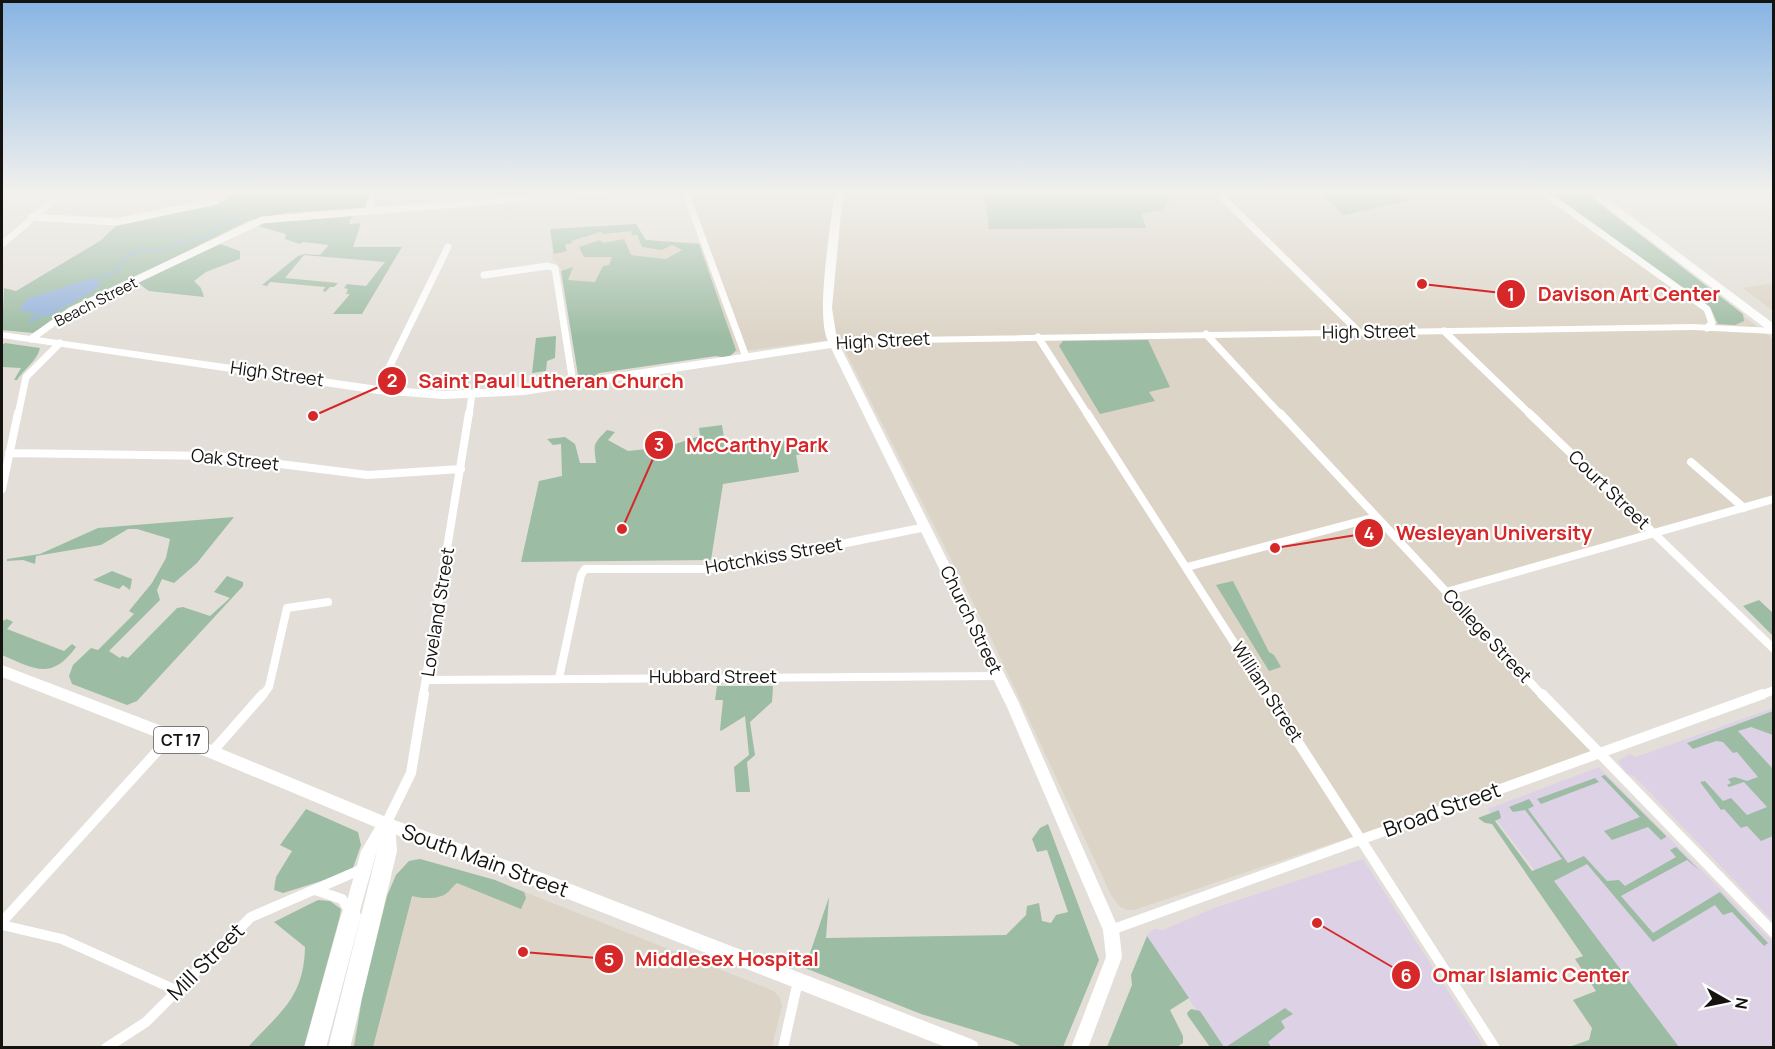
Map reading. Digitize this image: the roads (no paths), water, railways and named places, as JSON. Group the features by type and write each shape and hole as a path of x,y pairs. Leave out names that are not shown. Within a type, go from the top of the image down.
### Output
{"highway":[{"path":"1654,240 1773,331"},
{"path":"339,1047 387,851 386,824"},
{"path":"315,1047 351,915"}],"street":[{"name":"Beach Street","path":"31,339 70,311 223,240"},
{"path":"703,240 746,357"},
{"name":"Church Street","path":"834,240 827,308 832,343 999,676 1110,930 1114,957 1079,1047"},
{"path":"1266,240 1359,332"},
{"path":"1610,240 1707,309 1711,314 1712,323 1707,328"},
{"path":"378,390 448,247"},
{"path":"484,275 548,266 555,268 573,383"},
{"name":"High Street","path":"2,335 378,390 429,395 524,391 832,343 1359,332 1707,328 1773,331"},
{"name":"Court Street","path":"1444,331 1773,649"},
{"name":"College Street","path":"1206,334 1598,754 1773,933"},
{"name":"William Street","path":"1038,337 1495,1047"},
{"path":"2,489 26,377 60,344"},
{"name":"Loveland Street","path":"386,824 411,772 472,394"},
{"name":"Oak Street","path":"9,453 215,456 368,475 461,469"},
{"path":"1691,462 1744,508"},
{"path":"1446,592 1773,499"},
{"path":"1186,567 1376,517"},
{"name":"Hotchkiss Street","path":"559,678 581,575 585,569 716,569 926,527"},
{"path":"212,752 269,687 287,608 328,602"},
{"name":"South Main Street","path":"3,674 171,736 386,824 971,1047"},
{"name":"Hubbard Street","path":"427,680 999,676"},
{"name":"Broad Street","path":"1110,930 1773,690"},
{"path":"171,736 2,923 62,939 178,991"},
{"path":"351,915 362,868 369,851 386,824"},
{"name":"Mill Street","path":"106,1047 146,1022 251,917 270,906 314,890 362,868"},
{"path":"314,890 342,899 351,915"},
{"path":"783,1047 798,981"}],"water":[{"path":"95,277 100,285 92,292 48,316 43,315 31,323 28,320 38,314 19,310 27,299"}],"waterway":[{"path":"93,281 117,271 124,259 135,252 148,249 162,251 181,242 193,240"}],"place":[{"name":"Davison Art Center","path":"1422,284"},
{"name":"Saint Paul Lutheran Church","path":"313,416"},
{"name":"McCarthy Park","path":"622,529"},
{"name":"Wesleyan University","path":"1275,548"},
{"name":"Omar Islamic Center","path":"1317,923"},
{"name":"Middlesex Hospital","path":"523,952"}]}
